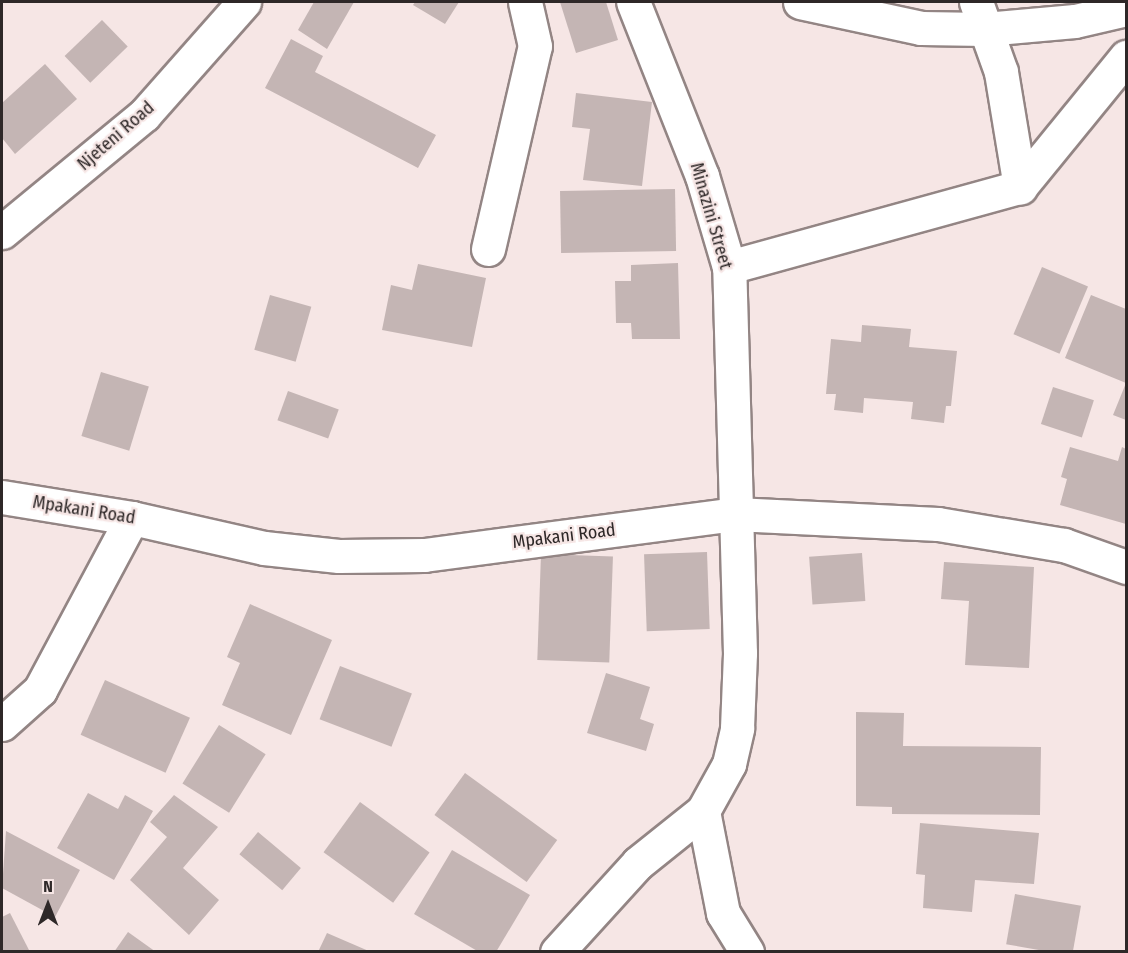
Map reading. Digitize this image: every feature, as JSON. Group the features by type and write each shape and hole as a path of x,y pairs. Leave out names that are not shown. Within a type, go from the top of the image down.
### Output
{"street":[{"name":"Njeteni Road","path":"2,232 144,116 244,2"},
{"path":"488,249 535,46 525,2"},
{"name":"Minazini Street","path":"633,2 702,176 729,267 740,653 736,728 729,764 703,811"},
{"path":"800,2 921,28 981,15 1075,21 1126,9"},
{"path":"981,15 1006,94 1020,187"},
{"path":"729,267 1020,187 1126,57"},
{"name":"Mpakani Road","path":"2,497 132,518 264,548 339,556 424,555 735,514 938,524 1064,545 1126,567"},
{"path":"2,724 40,690 132,518"},
{"path":"557,951 638,863 703,811 723,913 747,951"}],"building":[{"path":"314,2 354,2 327,49 298,30"},
{"path":"415,2 459,2 445,24 413,5"},
{"path":"560,2 606,2 618,40 576,53"},
{"path":"102,20 128,47 90,83 65,56"},
{"path":"291,39 323,56 315,72 436,135 418,168 265,88"},
{"path":"45,64 77,99 15,154 2,138 2,103"},
{"path":"576,93 652,102 642,186 583,180 590,129 572,127"},
{"path":"675,189 676,251 561,253 560,191"},
{"path":"678,263 680,339 632,339 631,323 616,323 615,281 631,281 631,265"},
{"path":"418,264 486,278 472,347 382,330 391,285 412,290"},
{"path":"1042,267 1088,287 1060,354 1013,334"},
{"path":"270,295 311,307 296,362 254,350"},
{"path":"1091,295 1126,309 1126,383 1065,358"},
{"path":"862,325 911,329 909,347 957,351 951,406 946,406 944,423 911,419 913,402 864,398 863,413 834,410 836,394 826,394 831,339 861,342"},
{"path":"101,372 149,387 129,451 81,436"},
{"path":"1126,383 1126,420 1113,415"},
{"path":"1053,387 1094,400 1082,437 1041,424"},
{"path":"288,391 339,409 328,439 277,420"},
{"path":"1070,447 1118,461 1122,447 1126,449 1126,524 1060,505 1067,479 1061,477"},
{"path":"707,552 710,629 647,631 644,554"},
{"path":"862,553 865,601 812,605 809,557"},
{"path":"541,554 613,557 609,662 537,660"},
{"path":"944,562 1034,567 1029,668 965,665 969,601 941,599"},
{"path":"250,604 332,640 291,735 222,705 240,663 227,657"},
{"path":"340,666 412,694 391,747 320,719"},
{"path":"606,673 650,687 640,719 654,724 646,751 587,733"},
{"path":"105,680 190,718 166,773 81,735"},
{"path":"856,712 904,713 903,746 1041,747 1040,815 892,814 892,807 856,806"},
{"path":"219,725 266,754 229,813 182,784"},
{"path":"465,773 557,840 527,882 434,815"},
{"path":"88,793 118,809 125,795 153,811 114,880 57,848"},
{"path":"174,795 218,827 183,868 219,900 189,935 130,880 167,837 150,822"},
{"path":"360,802 430,853 393,903 324,852"},
{"path":"920,823 1039,833 1034,884 975,880 972,912 923,908 925,875 916,874"},
{"path":"6,831 80,870 55,917 2,888"},
{"path":"258,832 301,868 282,890 239,854"},
{"path":"452,850 530,895 496,952 479,952 414,914"},
{"path":"1015,894 1081,906 1073,952 1050,952 1006,944"},
{"path":"10,913 30,952 2,952 2,917"},
{"path":"128,932 156,952 114,952"},
{"path":"327,933 371,952 318,952"}]}
